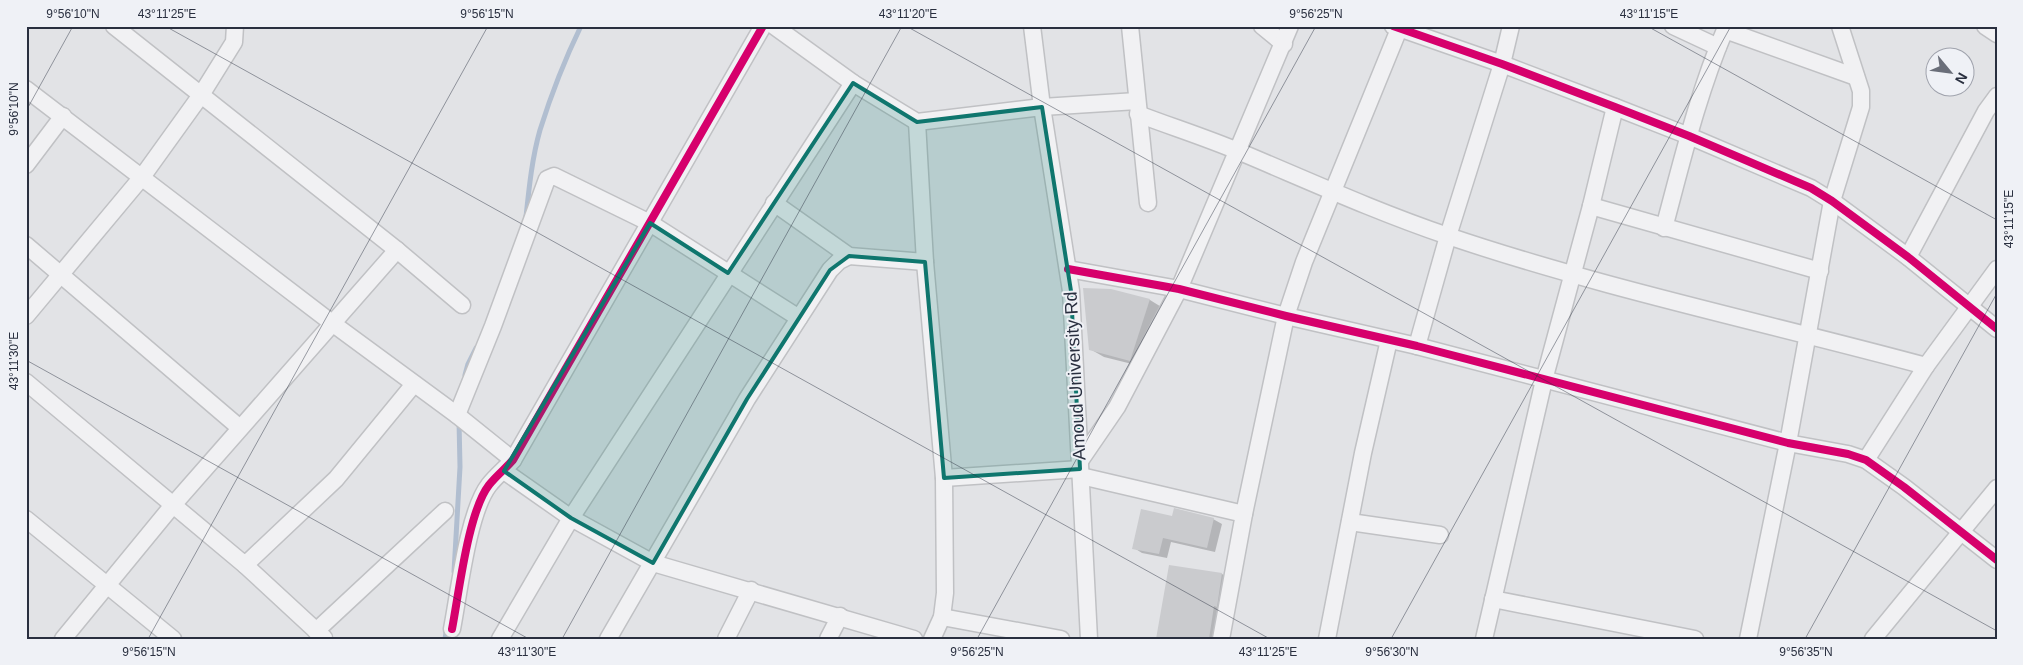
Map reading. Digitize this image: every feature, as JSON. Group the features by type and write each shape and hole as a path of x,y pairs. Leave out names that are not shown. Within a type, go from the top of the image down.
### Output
{"street":[{"path":"114,26 462,304"},
{"path":"26,316 142,176 201,95 234,42 235,26"},
{"path":"452,629 470,534 480,501 489,485 508,465 763,26"},
{"path":"774,26 853,83 917,122 1042,107 1138,108 1332,192 1448,236 1571,275 1926,366"},
{"name":"Amoud University Rd","path":"1032,26 1042,107 1071,291 1089,639"},
{"path":"1130,26 1148,203"},
{"path":"1262,26 1284,44"},
{"path":"1080,469 1117,407 1178,289 1284,44 1290,26"},
{"path":"1417,346 1448,236 1502,64 1511,26"},
{"path":"1673,26 1718,47"},
{"path":"1748,639 1788,443 1832,201 1861,107 1861,91 1840,26"},
{"path":"1985,26 1997,34"},
{"path":"1221,639 1244,514 1286,316 1304,262 1396,28 1502,64 1615,107 1804,185 1832,201 1908,256 1997,329"},
{"path":"1664,228 1688,136 1726,28 1856,77"},
{"path":"500,639 571,518 728,273 853,83"},
{"path":"26,89 332,323 457,415 508,465 571,518 653,563 914,639"},
{"path":"1908,256 1982,119 1997,96"},
{"path":"1484,639 1544,380 1591,206 1615,107"},
{"path":"26,165 63,116"},
{"path":"917,122 924,262 944,478 945,593 942,617 932,639"},
{"path":"457,415 493,326 547,179 554,176 650,223 799,318"},
{"path":"774,203 849,256 924,262"},
{"path":"1591,206 1820,271"},
{"path":"26,245 240,428"},
{"path":"62,639 173,505 396,250"},
{"path":"608,639 747,399 830,270 839,261 849,256"},
{"path":"1068,269 1178,289 1417,346 1788,443 1848,454 1866,460 1961,530 1997,560"},
{"path":"1866,460 1926,366 1997,270"},
{"path":"1327,639 1389,340"},
{"path":"26,382 245,565 320,635 445,511"},
{"path":"245,565 336,479 414,384"},
{"path":"944,478 1080,469 1244,514"},
{"path":"1873,639 1997,488"},
{"path":"26,519 173,639"},
{"path":"1350,522 1440,535"},
{"path":"726,639 751,590"},
{"path":"1493,599 1695,639"},
{"path":"828,639 840,616"},
{"path":"942,617 1061,639"}],"highlighted area":[{"path":"853,83 917,122 1042,107 1071,291 1080,469 944,478 925,262 849,256 830,270 747,399 653,563 571,518 504,471 650,223 728,273"}],"building":[{"path":"1083,288 1111,289 1150,299 1130,361 1089,350"},
{"path":"1174,508 1214,518 1207,548 1163,538 1159,554 1132,549 1141,509 1172,516"},
{"path":"1169,565 1222,573 1217,607 1214,606 1209,639 1156,639"}],"waterway":[{"path":"526,217 533,162 540,130 569,51 581,26"},
{"path":"465,375 476,348"},
{"path":"454,572 460,467 459,421"},
{"path":"445,639 447,627"}],"cycle path":[{"path":"452,629 470,533 482,497 489,485 513,460 763,26"},
{"path":"1393,26 1502,64 1615,107 1811,188 1832,201 1908,257 1997,329"},
{"path":"1068,269 1179,289 1417,346 1788,443 1848,454 1866,460 1904,487 1997,560"}]}
